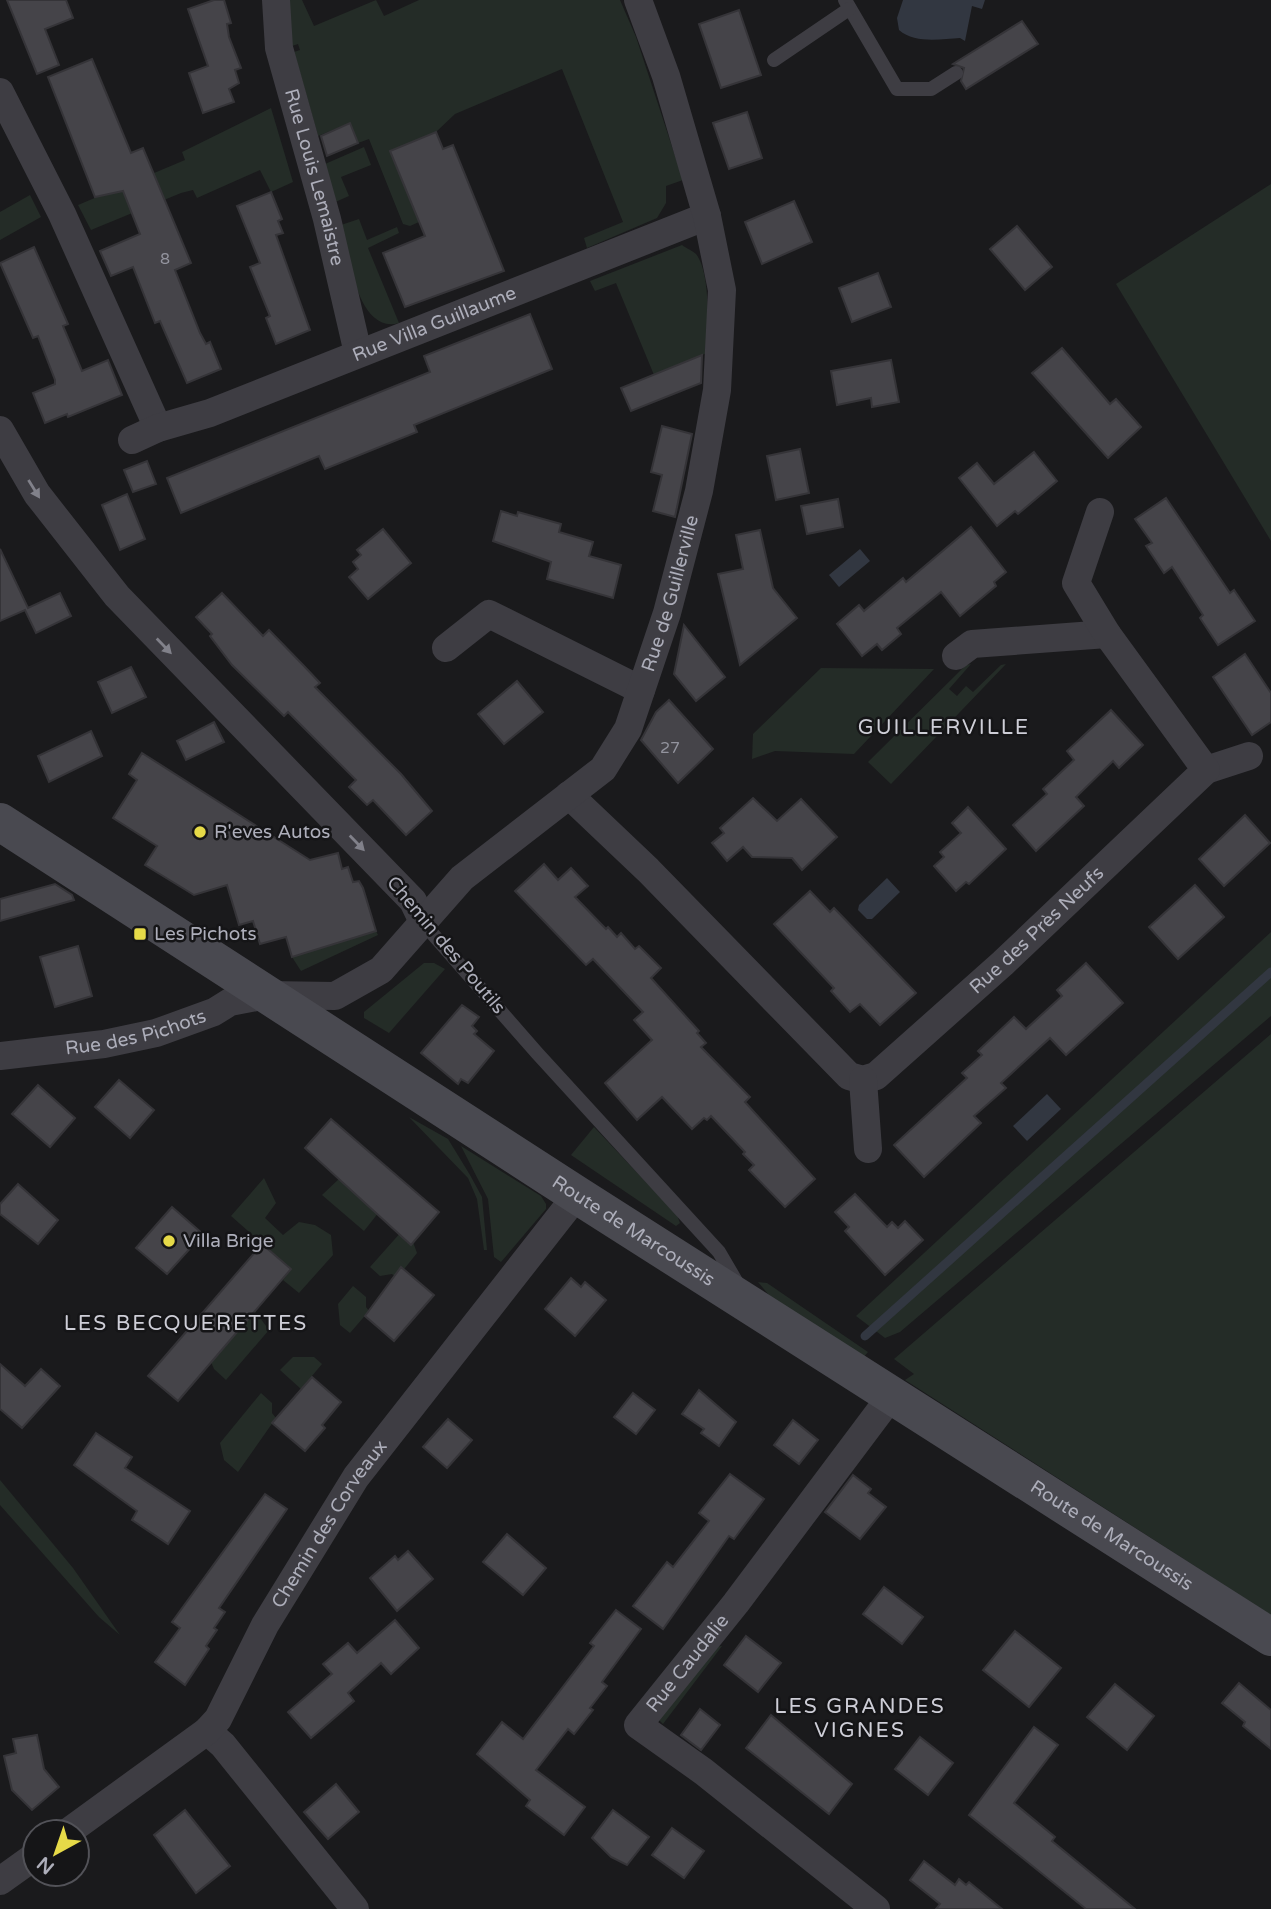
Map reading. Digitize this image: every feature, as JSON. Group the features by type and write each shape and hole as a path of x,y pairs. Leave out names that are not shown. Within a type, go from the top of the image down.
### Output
{"main road":[{"name":"Route de Marcoussis","path":"0,822 577,1195 1271,1637"}],"street":[{"name":"Rue Louis Lemaistre","path":"276,0 279,48 327,219 358,353"},
{"name":"Rue de Guillerville","path":"267,995 335,996 381,970 461,878 603,769 628,729 667,614 699,491 717,390 722,289 707,216 666,76 638,0"},
{"path":"0,92 62,214 158,428"},
{"name":"Rue Villa Guillaume","path":"132,440 158,428 210,413 707,216"},
{"name":"Chemin des Poutils","path":"0,430 37,494 117,596 413,901 424,923"},
{"path":"1100,512 1076,583 1107,634 1206,770"},
{"path":"446,648 489,614 642,690"},
{"path":"956,656 972,644 1107,634"},
{"name":"Rue des Près Neufs","path":"863,1080 876,1076 1003,963 1206,770 1249,756"},
{"path":"569,795 648,870 849,1076 863,1080 868,1149"},
{"name":"Rue des Pichots","path":"0,1056 104,1044 156,1033 214,1012 230,1002 267,995"},
{"name":"Chemin des Corveaux","path":"87,1818 207,1731 218,1718 265,1625 356,1477 577,1195"},
{"name":"Rue Caudalie","path":"876,1909 704,1772 638,1725 736,1603 892,1395"},
{"path":"207,1731 223,1745 355,1909"},
{"path":"0,1881 21,1866"}],"lane":[{"path":"774,60 847,4 897,89 931,89 956,73"},
{"name":"Chemin des Poutils","path":"424,923 537,1053 719,1252 728,1271 753,1305"}],"shaded area":[{"path":"285,0 302,0 314,26 376,0 384,16 419,0 620,0 636,37 683,180 666,186 666,203 657,218 587,248 584,238 623,222 562,69 455,114 436,132 390,151 419,222 410,226 403,224 369,139 358,143 350,123 318,136 294,52 300,50 298,44 292,46"},
{"path":"903,0 985,0 982,9 972,6 965,41 960,38 920,39 905,34 899,30 897,18"},
{"path":"271,108 293,182 271,192 260,170 197,198 193,190 181,193 91,230 78,205 185,160 182,152"},
{"path":"364,147 371,165 341,177 349,196 333,203 325,164"},
{"path":"1271,184 1271,541 1116,284"},
{"path":"30,195 41,217 0,240 0,212"},
{"path":"359,219 367,240 397,227 399,233 368,248 399,323 385,323 373,317 357,289 341,225"},
{"path":"682,245 696,254 704,274 708,302 707,353 654,375 616,283 595,291 590,281"},
{"path":"860,549 870,561 839,587 829,575"},
{"path":"971,664 949,689 957,696 966,686 973,692 1001,665 1006,664 891,784 868,762 966,665"},
{"path":"821,668 934,669 854,754 775,751 752,759 753,734"},
{"path":"887,878 900,892 872,919 867,919 858,910 859,905"},
{"path":"376,931 378,935 301,971 292,957"},
{"path":"1271,932 1271,1016 900,1332 885,1338 856,1316"},
{"path":"424,963 434,963 445,969 389,1033 364,1018 364,1012"},
{"path":"1271,1034 1271,1615 905,1380 914,1374 894,1359"},
{"path":"1047,1094 1061,1109 1027,1141 1013,1126"},
{"path":"409,1117 448,1139 470,1175 482,1197 487,1250 484,1250 477,1199 468,1178"},
{"path":"594,1127 677,1215 680,1223 676,1226 571,1155"},
{"path":"461,1146 541,1196 546,1204 546,1209 501,1262 494,1257 488,1199"},
{"path":"264,1178 276,1203 265,1218 283,1235 299,1222 315,1225 331,1235 333,1255 299,1293 283,1280 291,1269 231,1216"},
{"path":"340,1178 379,1212 364,1231 322,1195"},
{"path":"402,1231 413,1242 417,1253 397,1278 392,1274 380,1276 370,1267"},
{"path":"758,1282 767,1283 868,1352 863,1358 772,1299"},
{"path":"353,1286 366,1297 369,1311 350,1333 340,1325 338,1304"},
{"path":"255,1311 269,1330 226,1380 214,1369 211,1362"},
{"path":"293,1357 314,1357 322,1364 301,1389 280,1370"},
{"path":"261,1393 272,1403 272,1413 276,1418 238,1472 224,1460 220,1443"},
{"path":"0,1480 73,1568 120,1635 99,1617 0,1505"},
{"path":"722,1646 663,1724 659,1720 713,1647"}],"building":[{"path":"7,0 66,0 73,18 45,29 59,65 37,74"},
{"path":"214,0 224,0 231,23 227,24 229,37 241,68 235,70 239,83 229,89 234,102 203,113 189,73 208,66 188,9"},
{"path":"739,10 761,75 721,88 699,24"},
{"path":"1022,21 1038,44 966,89 961,81 964,68 953,64"},
{"path":"92,59 131,153 143,148 191,263 175,270 200,333 206,344 210,342 221,369 187,383 160,321 155,323 133,267 111,276 100,251 140,234 123,191 95,197 48,77"},
{"path":"747,112 762,158 729,169 713,123"},
{"path":"350,123 358,143 327,156 321,136"},
{"path":"436,132 443,149 453,145 504,271 405,307 383,253 425,236 390,151"},
{"path":"271,192 282,219 278,221 283,233 276,235 310,330 276,344 266,318 270,316 250,267 260,263 237,206"},
{"path":"794,201 812,242 762,264 745,222"},
{"path":"1017,226 1052,267 1025,290 990,249"},
{"path":"34,247 68,324 63,326 82,371 108,360 122,395 68,417 67,414 45,423 33,393 55,384 55,380 38,336 33,338 0,263"},
{"path":"878,273 891,307 852,322 839,288"},
{"path":"530,314 552,369 414,425 417,432 325,469 319,456 181,513 167,478 430,372 424,356"},
{"path":"1062,348 1110,404 1116,399 1141,427 1108,458 1032,373"},
{"path":"702,355 701,383 631,411 621,388"},
{"path":"891,360 899,402 872,407 871,398 837,405 831,371"},
{"path":"662,426 692,434 675,517 653,511 662,475 651,472"},
{"path":"800,449 809,493 776,500 767,456"},
{"path":"1034,452 1057,481 1018,514 1015,511 997,526 959,478 977,463 994,484"},
{"path":"147,461 156,484 133,492 124,470"},
{"path":"127,494 145,539 120,550 102,505"},
{"path":"1166,498 1230,593 1234,590 1255,621 1218,645 1200,618 1203,615 1172,567 1164,573 1146,546 1152,543 1135,519"},
{"path":"838,499 843,527 807,534 801,506"},
{"path":"501,511 517,516 518,512 561,524 559,532 593,542 589,556 621,565 613,598 547,579 551,562 493,541"},
{"path":"971,527 1006,572 994,582 996,586 960,616 941,592 897,628 901,634 882,650 877,644 862,656 837,624 859,605 864,611 903,578 906,582"},
{"path":"383,529 411,563 368,599 349,577 358,569 353,562 361,555 357,550"},
{"path":"760,530 773,588 797,618 740,665 718,574 743,569 736,535"},
{"path":"0,549 28,608 60,593 71,616 36,633 25,610 0,621"},
{"path":"222,593 263,636 269,630 304,666 320,683 315,687 401,774 432,811 406,835 373,800 367,805 349,787 356,780 288,712 284,716 232,665 210,636 212,634 196,617"},
{"path":"684,625 725,677 696,701 674,674"},
{"path":"1245,654 1271,693 1271,722 1252,735 1213,677"},
{"path":"131,667 146,697 112,713 98,682"},
{"path":"517,681 543,712 504,744 478,714"},
{"path":"669,700 713,749 678,783 641,740 656,712"},
{"path":"1111,710 1143,745 1119,768 1113,761 1076,797 1084,806 1036,851 1013,825 1047,794 1043,789 1074,760 1067,751"},
{"path":"214,722 224,742 186,760 177,741"},
{"path":"91,731 102,756 49,782 38,756"},
{"path":"142,753 310,860 338,853 342,869 348,867 353,882 359,881 363,888 376,931 292,957 286,937 260,944 253,921 239,925 227,885 194,895 145,865 157,846 113,818 137,780 129,774"},
{"path":"753,798 777,821 801,799 837,837 802,870 792,858 752,857 743,847 727,861 712,843 724,833 720,828"},
{"path":"968,807 1006,849 969,884 966,882 956,891 934,866 944,857 940,852 961,833 952,823"},
{"path":"1245,815 1270,843 1224,886 1199,859"},
{"path":"544,864 558,880 571,868 588,886 575,897 606,929 608,927 617,937 621,933 635,949 639,946 661,968 651,978 699,1031 697,1033 706,1043 701,1047 750,1097 745,1102 815,1179 785,1207 749,1170 754,1165 743,1154 745,1152 711,1116 707,1120 704,1118 692,1129 662,1097 637,1120 605,1083 652,1040 634,1020 643,1012 593,959 586,965 515,891"},
{"path":"55,884 72,895 74,900 0,921 0,899"},
{"path":"1195,885 1224,917 1178,959 1149,927"},
{"path":"810,891 830,912 834,908 916,993 880,1025 860,1004 850,1012 831,991 834,988 774,924"},
{"path":"78,946 92,996 55,1007 40,957"},
{"path":"1086,963 1123,1003 1066,1055 1050,1038 1001,1083 1006,1088 974,1116 981,1123 924,1177 894,1145 967,1078 962,1073 982,1055 978,1051 1014,1017 1026,1029 1062,996 1057,990"},
{"path":"462,1005 479,1017 472,1026 477,1031 474,1034 494,1051 468,1083 461,1079 458,1084 421,1053"},
{"path":"119,1080 154,1110 130,1138 95,1107"},
{"path":"38,1085 75,1118 50,1147 12,1114"},
{"path":"331,1119 439,1212 411,1245 305,1148"},
{"path":"18,1184 58,1220 38,1244 0,1214 0,1204"},
{"path":"855,1194 887,1227 892,1222 898,1228 905,1221 923,1240 885,1275 845,1231 849,1227 835,1212"},
{"name":"Villa Brige","path":"172,1207 203,1234 167,1274 136,1248"},
{"path":"262,1244 291,1269 178,1401 148,1376"},
{"path":"401,1267 434,1295 394,1341 365,1316"},
{"path":"571,1278 581,1287 585,1282 606,1300 575,1336 545,1309"},
{"path":"0,1364 25,1386 41,1369 60,1386 22,1428 0,1409"},
{"path":"312,1377 341,1402 322,1425 325,1428 305,1451 272,1423"},
{"path":"699,1390 736,1422 719,1446 701,1433 704,1429 682,1414"},
{"path":"633,1393 655,1410 636,1434 614,1417"},
{"path":"448,1419 472,1440 447,1468 423,1447"},
{"path":"793,1420 818,1440 799,1464 774,1445"},
{"path":"96,1433 132,1457 125,1468 190,1511 168,1544 132,1520 137,1511 74,1465"},
{"path":"730,1474 764,1499 734,1539 729,1536 663,1629 633,1606 667,1562 673,1567 709,1521 699,1513"},
{"path":"853,1475 871,1489 868,1493 886,1507 860,1539 825,1512"},
{"path":"265,1494 287,1509 219,1608 225,1612 206,1646 209,1649 185,1685 155,1662 180,1628 172,1622"},
{"path":"507,1534 546,1568 523,1595 483,1562"},
{"path":"408,1551 433,1579 397,1611 370,1578 395,1556 398,1560"},
{"path":"884,1587 923,1617 902,1644 863,1614"},
{"path":"616,1610 641,1629 602,1682 607,1686 590,1708 593,1710 574,1734 568,1729 536,1770 585,1807 564,1835 526,1806 530,1800 477,1754 502,1722 523,1739 594,1646 590,1643"},
{"path":"395,1620 419,1648 391,1674 381,1663 348,1693 354,1701 311,1738 288,1712 332,1674 323,1664 348,1643 357,1653"},
{"path":"1015,1631 1061,1668 1029,1707 983,1670"},
{"path":"746,1636 781,1663 758,1692 724,1665"},
{"path":"1239,1683 1271,1710 1271,1749 1243,1726 1245,1722 1222,1703"},
{"path":"1115,1684 1154,1716 1127,1750 1087,1717"},
{"path":"700,1709 720,1725 701,1750 681,1735"},
{"path":"771,1715 852,1784 829,1814 746,1748"},
{"path":"1034,1727 1058,1745 1014,1803 1055,1837 1052,1841 1135,1909 1086,1909 969,1815"},
{"path":"37,1735 44,1769 59,1787 32,1810 12,1790 4,1756 16,1753 13,1739"},
{"path":"920,1737 953,1763 928,1795 895,1769"},
{"path":"336,1784 359,1812 328,1839 304,1812"},
{"path":"185,1810 230,1866 196,1893 154,1835"},
{"path":"613,1810 649,1837 627,1865 611,1857 592,1838"},
{"path":"672,1828 704,1851 684,1878 652,1855"},
{"path":"924,1861 955,1885 959,1879 966,1885 969,1882 1002,1909 936,1909 940,1904 910,1880"}],"waterway":[{"path":"865,1336 1271,972"}],"place":[{"name":"R'eves Autos","path":"200,832"},
{"name":"Les Pichots","path":"140,934"},
{"name":"Villa Brige","path":"169,1241"}],"district":[{"name":"GUILLERVILLE","path":"944,727"},
{"name":"LES BECQUERETTES","path":"186,1323"},
{"name":"LES GRANDES VIGNES","path":"860,1718"}]}
